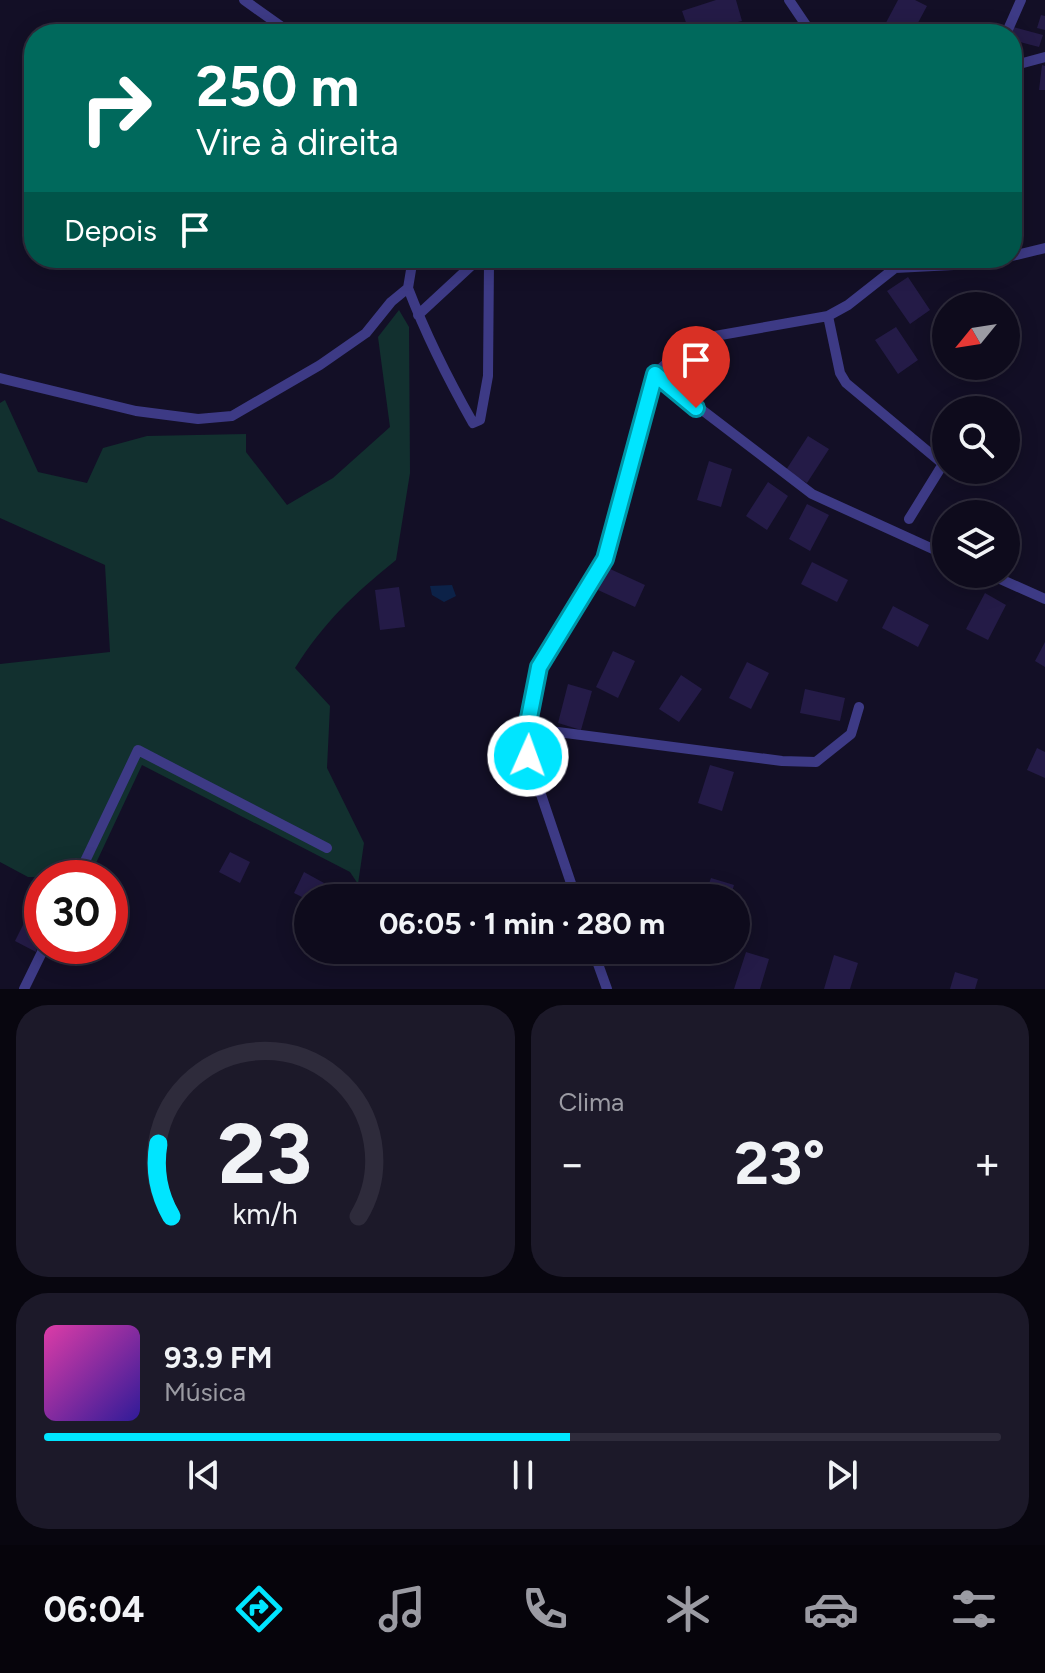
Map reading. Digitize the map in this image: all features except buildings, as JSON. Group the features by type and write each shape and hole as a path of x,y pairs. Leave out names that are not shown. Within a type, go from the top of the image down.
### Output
{"street":[{"path":"244,0 278,24"},
{"path":"789,0 805,24"},
{"path":"1010,24 1021,0"},
{"path":"1022,63 1045,57"},
{"path":"1022,254 1045,248"},
{"path":"411,268 408,288 418,315 437,359 473,423 480,420 488,376 489,268"},
{"path":"418,315 469,268"},
{"path":"571,884 528,756 527,728 539,667 605,559 655,374 683,348 715,336 828,316 848,305 890,268"},
{"path":"0,378 136,411 198,419 232,416 320,365 366,333 391,302 408,288"},
{"path":"828,316 840,373 846,383 943,464 909,519"},
{"path":"655,374 673,391 812,494 932,549"},
{"path":"1020,588 1045,599"},
{"path":"527,728 782,761 816,762 851,734 859,707"},
{"path":"86,860 138,750 327,848"},
{"path":"24,989 36,964"},
{"path":"598,964 607,989"}],"green space":[{"path":"399,310 409,327 410,473 396,560 341,610 317,636 295,668 330,706 327,768 364,843 358,884 350,872 142,765 97,860 24,860 24,875 0,862 0,664 110,652 105,565 0,518 0,403 5,400 38,472 87,483 103,448 147,436 246,434 246,452 287,505 333,478 390,427 378,337"}],"water":[{"path":"452,585 456,596 444,602 432,595 430,586"}],"route":[{"path":"528,756 527,728 539,667 605,559 655,374 696,408"}]}
